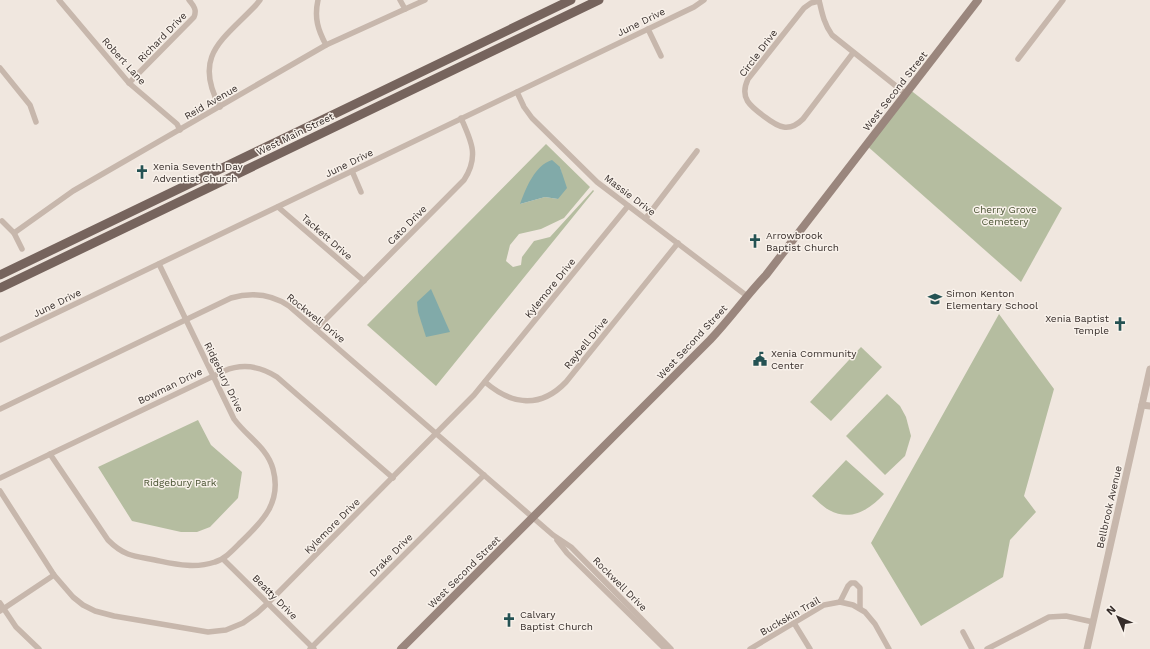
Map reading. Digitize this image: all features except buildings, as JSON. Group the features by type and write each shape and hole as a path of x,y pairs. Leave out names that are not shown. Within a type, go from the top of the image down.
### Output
{"main road":[{"name":"West Main Street","path":"0,275 571,0"},
{"name":"West Main Street","path":"0,288 599,0"},
{"name":"West Second Street","path":"401,649 710,340 766,275 978,0"}],"street":[{"name":"Robert Lane","path":"59,0 131,85 177,124 180,130"},
{"name":"Richard Drive","path":"131,85 194,17 195,8 189,0"},
{"path":"220,107 213,94 210,83 209,70 213,54 219,43 260,0"},
{"path":"318,0 316,20 326,45"},
{"path":"400,0 405,10"},
{"name":"Reid Avenue","path":"14,233 72,191 326,45 425,0"},
{"name":"June Drive","path":"0,340 694,7 704,0"},
{"path":"1018,59 1063,0"},
{"path":"819,1 822,16 828,30 837,40 906,94"},
{"name":"Circle Drive","path":"819,1 811,2 804,8 748,79 745,92 749,104 777,126 787,127 797,124 803,119 853,53"},
{"path":"648,29 661,56"},
{"path":"0,68 30,105 36,122"},
{"name":"Massie Drive","path":"517,92 524,107 532,118 598,182 747,296"},
{"name":"Cato Drive","path":"316,329 460,185 468,174 473,153 470,138 461,118"},
{"path":"646,218 697,151"},
{"path":"352,172 361,192"},
{"name":"Kylemore Drive","path":"0,491 54,575 73,597 83,605 114,616 199,631 217,632 234,627 251,618 268,603 474,396 628,206"},
{"name":"Tackett Drive","path":"278,207 364,281"},
{"path":"2,221 14,233 22,249"},
{"name":"Raybell Drive","path":"485,382 501,394 519,400 538,399 556,391 566,382 678,244"},
{"name":"Ridgebury Drive","path":"50,454 104,536 121,550 135,556 187,566 203,565 215,562 224,558 262,521 268,512 274,499 275,481 273,467 260,445 243,430 234,419 159,264"},
{"name":"Rockwell Drive","path":"0,409 231,298 258,294 272,297 285,303 554,535 571,547 671,649"},
{"name":"Bowman Drive","path":"0,478 229,368 243,366 257,367 270,373 393,478"},
{"name":"Bellbrook Avenue","path":"1087,649 1150,369"},
{"path":"1142,405 1150,406"},
{"name":"Drake Drive","path":"312,648 484,475"},
{"name":"Rockwell Drive","path":"554,535 567,553 665,649"},
{"name":"Beatty Drive","path":"224,558 312,648"},
{"path":"2,610 54,575"},
{"path":"860,608 860,588 855,583 852,583 848,586 840,602 860,608 870,617 889,649"},
{"name":"Buckskin Trail","path":"750,649 824,605 840,602"},
{"path":"0,603 2,610 16,627 39,649"},
{"path":"987,649 1049,617 1066,616 1093,622"},
{"path":"794,623 810,649"},
{"path":"964,632 972,649"}],"green space":[{"name":"Cherry Grove Cemetery","path":"909,89 1062,208 1021,282 866,145"},
{"path":"546,144 590,187 564,218 541,229 519,234 510,245 506,261 513,267 521,265 522,257 534,241 550,237 593,190 594,191 436,386 367,325","holes":["560,167 562,175 558,199 545,197 520,204"]},
{"path":"999,314 1054,389 1024,496 1036,512 1010,540 1003,577 921,626 871,543"},
{"path":"861,347 882,367 831,421 810,402"},
{"path":"887,394 900,406 906,417 911,436 905,456 885,475 846,436"},
{"name":"Ridgebury Park","path":"198,420 211,445 242,472 238,498 210,527 197,532 181,532 132,521 98,467"},
{"path":"846,460 884,494 866,509 845,515 829,510 812,496"}],"water":[{"path":"552,160 560,167 567,188 558,199 545,197 520,204 528,184 536,172"},
{"path":"431,289 450,332 426,337 418,312 417,302"}],"place":[{"name":"Xenia Seventh Day Adventist Church","path":"142,172"},
{"name":"Arrowbrook Baptist Church","path":"755,241"},
{"name":"Simon Kenton Elementary School","path":"935,299"},
{"name":"Xenia Baptist Temple","path":"1120,324"},
{"name":"Xenia Community Center","path":"760,359"},
{"name":"Calvary Baptist Church","path":"509,620"}]}
